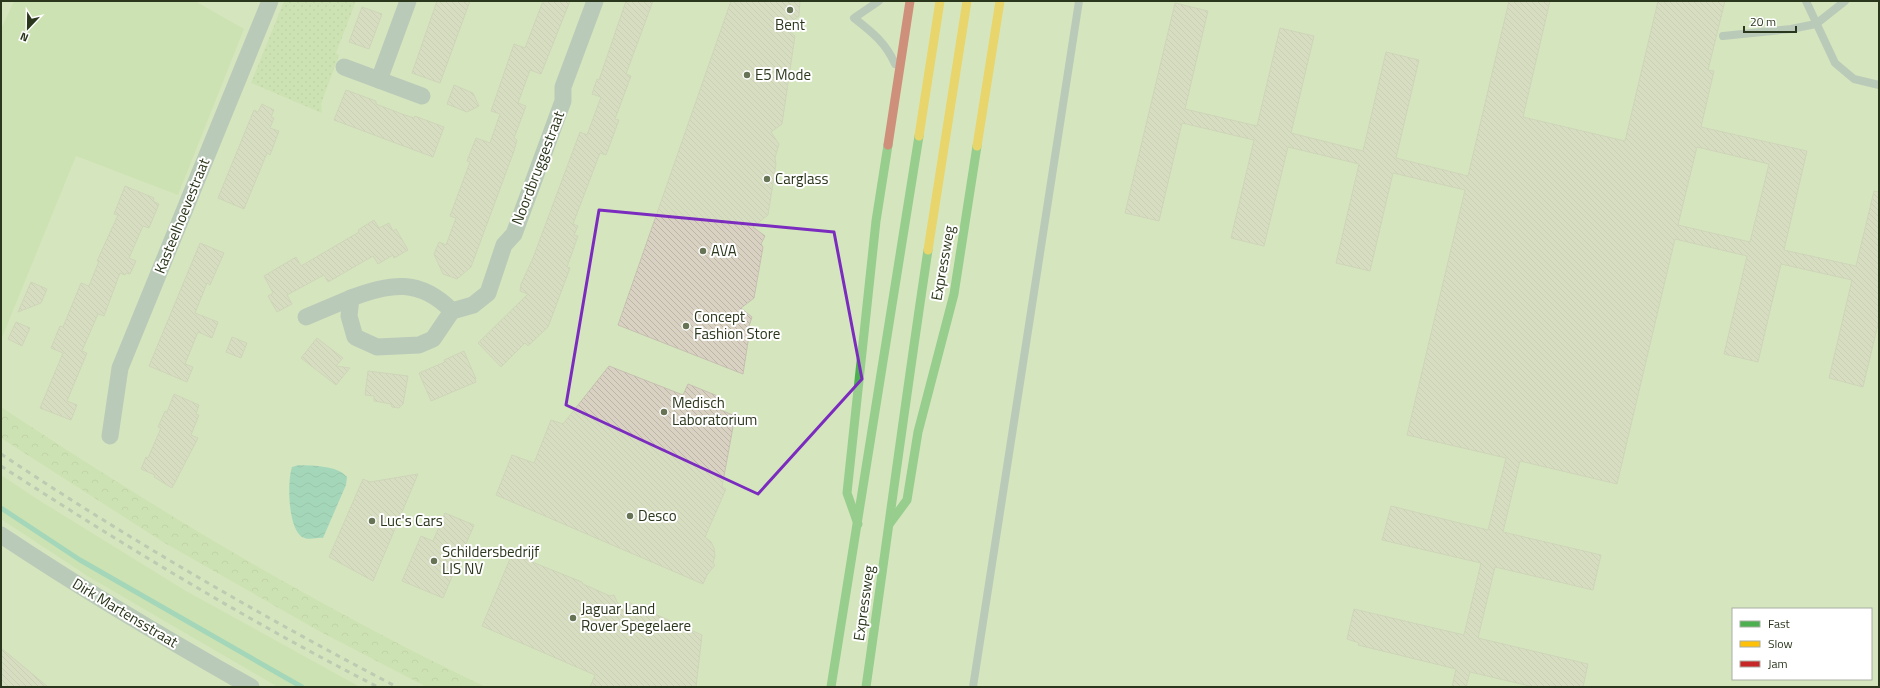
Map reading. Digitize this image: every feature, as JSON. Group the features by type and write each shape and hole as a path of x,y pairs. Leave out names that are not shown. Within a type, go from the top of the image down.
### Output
{"main road":[{"path":"858,524 846,493 876,221 910,1"},
{"name":"Expressweg","path":"831,687 940,1"},
{"name":"Expressweg","path":"866,687 890,523 911,361 967,1"},
{"name":"Expressweg","path":"890,523 907,500 918,432 954,294 1000,1"}],"street":[{"name":"Kasteelhoevestraat","path":"110,436 120,368 270,1"},
{"path":"379,80 408,1"},
{"name":"Noordbruggestraat","path":"452,311 473,305 488,293 504,245 514,234 563,101 563,87 595,1"},
{"path":"344,67 422,96"},
{"path":"306,317 351,298 386,286 416,287 443,302 452,311 433,339 419,346 377,347 355,337 349,316 351,298"},
{"name":"Dirk Martensstraat","path":"1,535 136,622 251,687"}],"lane":[{"path":"879,1 854,18 868,28 889,50 899,76"},
{"path":"973,687 1079,1"},
{"path":"1806,1 1835,63 1854,79 1879,85"},
{"path":"1723,36 1791,29 1816,24 1845,1"}],"highlighted area":[{"path":"599,210 834,232 862,379 758,494 566,405"}],"green space":[{"path":"14,1 195,1 244,29 178,195 76,156 1,340 1,29"},
{"path":"284,1 356,1 336,53 339,55 321,104 322,113 251,83"},
{"path":"1,407 178,520 239,556 361,624 486,687 426,687 319,631 163,542 1,438"},
{"path":"1,475 37,499 186,591 360,687 278,687 89,577 1,519"}],"water":[{"path":"299,465 331,468 343,473 347,477 346,485 323,538 308,539 302,537 297,532 291,515 289,493 290,474 292,467"}],"building":[{"path":"437,1 470,1 440,83 412,73"},
{"path":"543,1 570,1 541,74 530,70 518,103 526,106 514,138 517,140 514,151 471,267 457,279 443,274 434,254 439,242 446,245 456,218 450,216 470,162 467,161 476,138 490,143 500,114 491,111 514,44 525,48"},
{"path":"626,1 653,1 626,74 631,76 615,119 619,120 606,155 600,153 573,224 578,226 574,235 578,236 567,267 570,268 548,327 528,346 525,343 501,367 478,343 528,294 520,291 521,284 533,258 580,132 587,135 601,97 592,94 597,79 599,80"},
{"path":"731,1 800,1 799,16 784,27 795,36 782,124 771,132 779,144 775,158 776,164 768,215 753,227 765,236 761,244 763,247 754,298 741,308 752,317 749,326 750,329 743,374 618,325"},
{"path":"1509,1 1550,1 1523,117 1625,141 1658,1 1725,1 1708,70 1714,71 1701,127 1807,151 1784,250 1856,266 1874,191 1879,192 1879,320 1863,387 1829,378 1852,280 1781,264 1758,362 1724,354 1747,256 1675,239 1617,484 1520,461 1503,532 1601,555 1593,590 1495,567 1478,638 1588,664 1583,687 1534,687 1470,672 1466,687 1452,687 1456,669 1358,645 1359,643 1347,639 1354,609 1464,635 1481,563 1382,540 1391,506 1488,530 1506,458 1407,435 1465,190 1393,173 1370,271 1336,263 1359,164 1288,147 1264,246 1247,242 1231,238 1254,140 1182,123 1159,221 1125,213 1175,3 1208,11 1185,109 1257,126 1280,28 1314,36 1291,133 1363,151 1386,52 1419,60 1396,158 1468,176","holes":["1697,147 1769,164 1750,242 1678,225"]},
{"path":"362,7 382,14 369,49 349,42"},
{"path":"454,85 473,93 479,106 467,112 447,104"},
{"path":"346,90 376,101 376,104 402,114 414,118 415,116 444,127 433,157 334,120"},
{"path":"262,104 274,110 271,117 274,118 270,128 279,131 270,155 267,153 244,209 218,198 254,110 258,112"},
{"path":"125,186 154,198 153,201 159,204 149,228 143,226 129,258 136,261 130,274 126,273 125,275 120,273 104,316 98,314 82,351 87,353 67,401 77,405 71,420 40,408 63,353 51,348 60,326 63,327 81,283 89,286 99,261 97,261 118,215 114,214"},
{"path":"374,220 379,228 389,223 393,231 396,229 408,250 394,258 393,255 378,264 373,256 328,282 324,275 287,295 292,304 277,312 268,296 273,293 264,276 296,257 301,266 359,232 358,230"},
{"path":"200,243 224,253 210,285 207,283 195,313 218,322 212,338 198,332 185,364 193,367 187,382 149,366"},
{"path":"31,282 47,289 41,303 18,312"},
{"path":"16,322 30,328 22,346 8,339"},
{"path":"232,337 247,343 241,358 226,352"},
{"path":"317,338 343,358 336,366 350,368 336,385 301,358"},
{"path":"464,351 476,382 431,401 419,373 445,362 444,360"},
{"name":"Desco","path":"609,366 683,395 688,384 720,397 716,408 735,416 722,487 726,489 705,537 711,542 714,548 715,556 713,563 715,565 707,575 703,584 496,495 512,455 534,463 551,420 563,424"},
{"path":"368,371 408,376 403,404 399,408 392,407 391,404 374,401 374,396 365,395"},
{"path":"174,394 199,405 196,414 199,415 191,435 198,438 172,488 154,477 155,475 141,469 146,457 148,458 161,428 158,427 165,411 167,412"},
{"name":"Luc's Cars","path":"418,474 373,581 329,557 363,479 370,482"},
{"name":"Schildersbedrijf LIS NV","path":"445,513 474,525 443,598 402,581 421,536 433,541"},
{"name":"Jaguar Land Rover Spegelaere","path":"512,554 582,582 583,584 610,596 614,595 619,606 628,602 702,635 696,687 590,687 595,675 482,626"},
{"path":"1,648 12,657 48,687 1,687"}],"waterway":[{"path":"1,508 80,560 302,687"}],"railway":[{"path":"1,454 49,486 196,576 296,633 397,687"},
{"path":"1,466 93,525 186,581 281,636 378,687"}],"traffic: fast":[{"path":"831,687 919,136"},
{"path":"858,524 847,493 876,221 888,145"},
{"path":"890,523 907,500 918,432 954,294 977,146"},
{"path":"866,687 928,250"}],"traffic: slow":[{"path":"919,136 940,1"},
{"path":"928,250 967,1"},
{"path":"977,146 1000,1"}],"traffic: jam":[{"path":"888,145 910,1"}],"place":[{"name":"Bent","path":"790,10"},
{"name":"E5 Mode","path":"747,75"},
{"name":"Carglass","path":"767,179"},
{"name":"AVA","path":"703,251"},
{"name":"Concept Fashion Store","path":"686,326"},
{"name":"Medisch Laboratorium","path":"664,412"},
{"name":"Desco","path":"630,516"},
{"name":"Luc's Cars","path":"372,521"},
{"name":"Schildersbedrijf LIS NV","path":"434,561"},
{"name":"Jaguar Land Rover Spegelaere","path":"573,618"}]}
